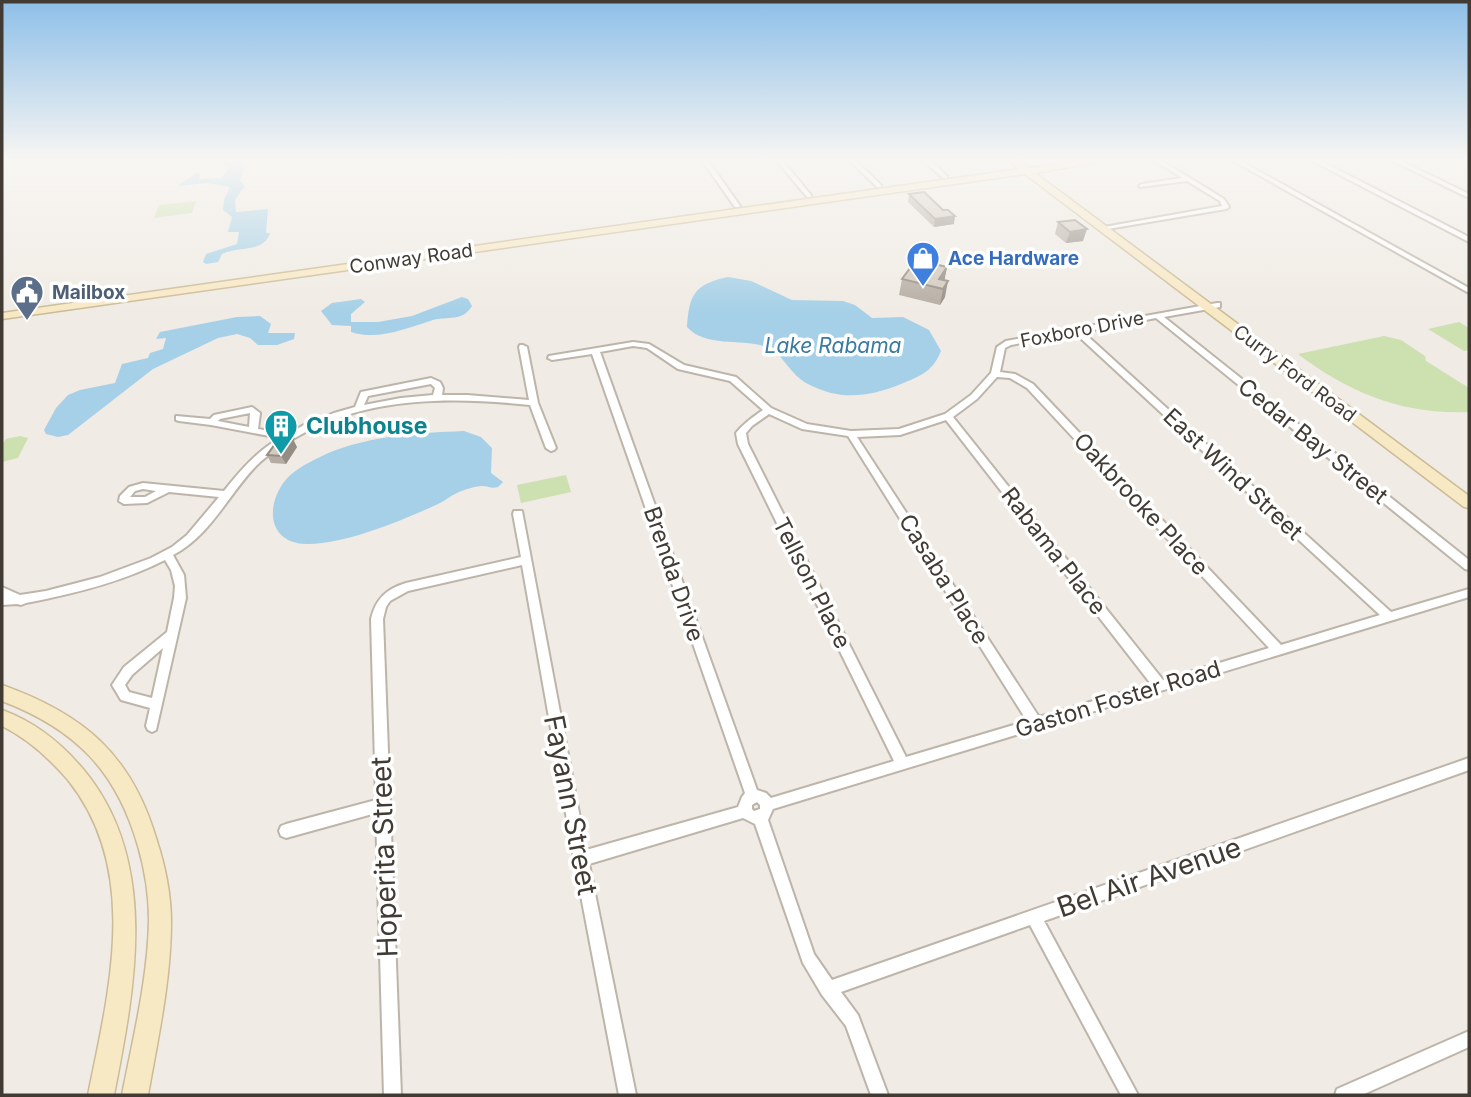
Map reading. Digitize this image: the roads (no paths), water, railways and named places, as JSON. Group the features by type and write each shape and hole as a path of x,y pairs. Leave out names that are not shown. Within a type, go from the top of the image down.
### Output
{"main road":[{"name":"Conway Road","path":"2,309 276,277 709,210"},
{"name":"Conway Road","path":"2,316 322,264 751,210"},
{"name":"Curry Ford Road","path":"1085,210 1469,491"},
{"path":"656,223 691,213"},
{"path":"276,277 322,264"},
{"name":"Curry Ford Road","path":"1206,301 1469,503"},
{"path":"2,692 44,710 74,727 101,750 124,781 143,825 154,869 160,919 155,985 135,1095"},
{"path":"2,718 45,743 75,772 103,812 119,860 126,932 121,991 101,1095"}],"street":[{"path":"1109,228 1208,210"},
{"path":"1325,210 1469,291"},
{"path":"1411,210 1469,240"},
{"path":"1452,281 1469,278"},
{"name":"Foxboro Drive","path":"552,358 633,344 649,346 681,367 733,379 768,411 805,427 852,434 900,432 948,416 974,397 995,374 1001,347 1157,315 1206,301"},
{"name":"Cedar Bay Street","path":"1157,315 1469,566"},
{"name":"East Wind Street","path":"1076,330 1389,617"},
{"path":"523,348 534,403 551,448"},
{"name":"Brenda Drive","path":"595,351 752,797 761,797 758,811"},
{"name":"Oakbrooke Place","path":"995,374 1012,376 1030,386 1278,650"},
{"path":"359,407 364,394 372,391 431,381 436,382 439,388 437,397"},
{"path":"2,601 21,601 97,581 167,555 190,539 254,463 308,426 359,407 437,397 534,403"},
{"path":"212,422 218,417 252,410 256,414 253,430"},
{"name":"Tellson Place","path":"768,411 741,433 743,444 902,763"},
{"name":"Rabama Place","path":"948,416 1161,687"},
{"path":"179,418 289,437"},
{"name":"Casaba Place","path":"852,434 1036,724"},
{"path":"165,490 228,495"},
{"name":"Fayann Street","path":"518,514 580,859 627,1095"},
{"path":"152,726 181,579 176,565 167,555"},
{"name":"Hoperita Street","path":"392,1095 377,619 379,603 391,593 526,560"},
{"path":"2,591 21,601"},
{"name":"Gaston Foster Road","path":"580,859 758,811 902,763 1469,593"},
{"path":"156,705 125,696 118,685 128,671 171,635"},
{"name":"Bel Air Avenue","path":"828,989 1469,764"},
{"path":"286,831 382,805"},
{"path":"758,811 808,958 852,1021 878,1095"},
{"path":"1034,918 1130,1095"},
{"path":"1343,1095 1469,1039"}],"water":[{"path":"223,210 268,210 266,233 270,233 267,239 257,246 222,254 218,262 206,264 203,262 206,254 237,244 239,232 228,232 232,217"},
{"name":"Lake Rabama","path":"728,277 751,281 792,300 843,301 855,305 872,318 903,317 929,330 941,351 926,372 877,392 843,395 820,389 802,380 769,348 705,338 687,327 690,306 696,292 708,283"},
{"path":"462,297 468,299 472,306 464,314 372,335 351,332 351,326 332,325 321,311 332,303 361,299 365,302 351,314 351,322 378,322 412,316"},
{"path":"260,316 271,324 268,333 295,333 294,339 277,345 258,345 250,338 237,334 218,338 153,369 68,435 58,437 46,434 44,430 56,408 68,395 115,383 122,364 148,358 150,353 163,349 166,338 156,339 160,332 237,317"},
{"path":"464,431 481,437 492,448 491,473 503,482 498,487 479,486 466,489 391,524 338,540 306,544 284,538 278,531 273,513 278,492 291,474 309,463 335,451 371,440"}],"place":[{"name":"Ace Hardware","path":"923,288"},
{"name":"Mailbox","path":"27,322"},
{"name":"Clubhouse","path":"281,456"}]}
